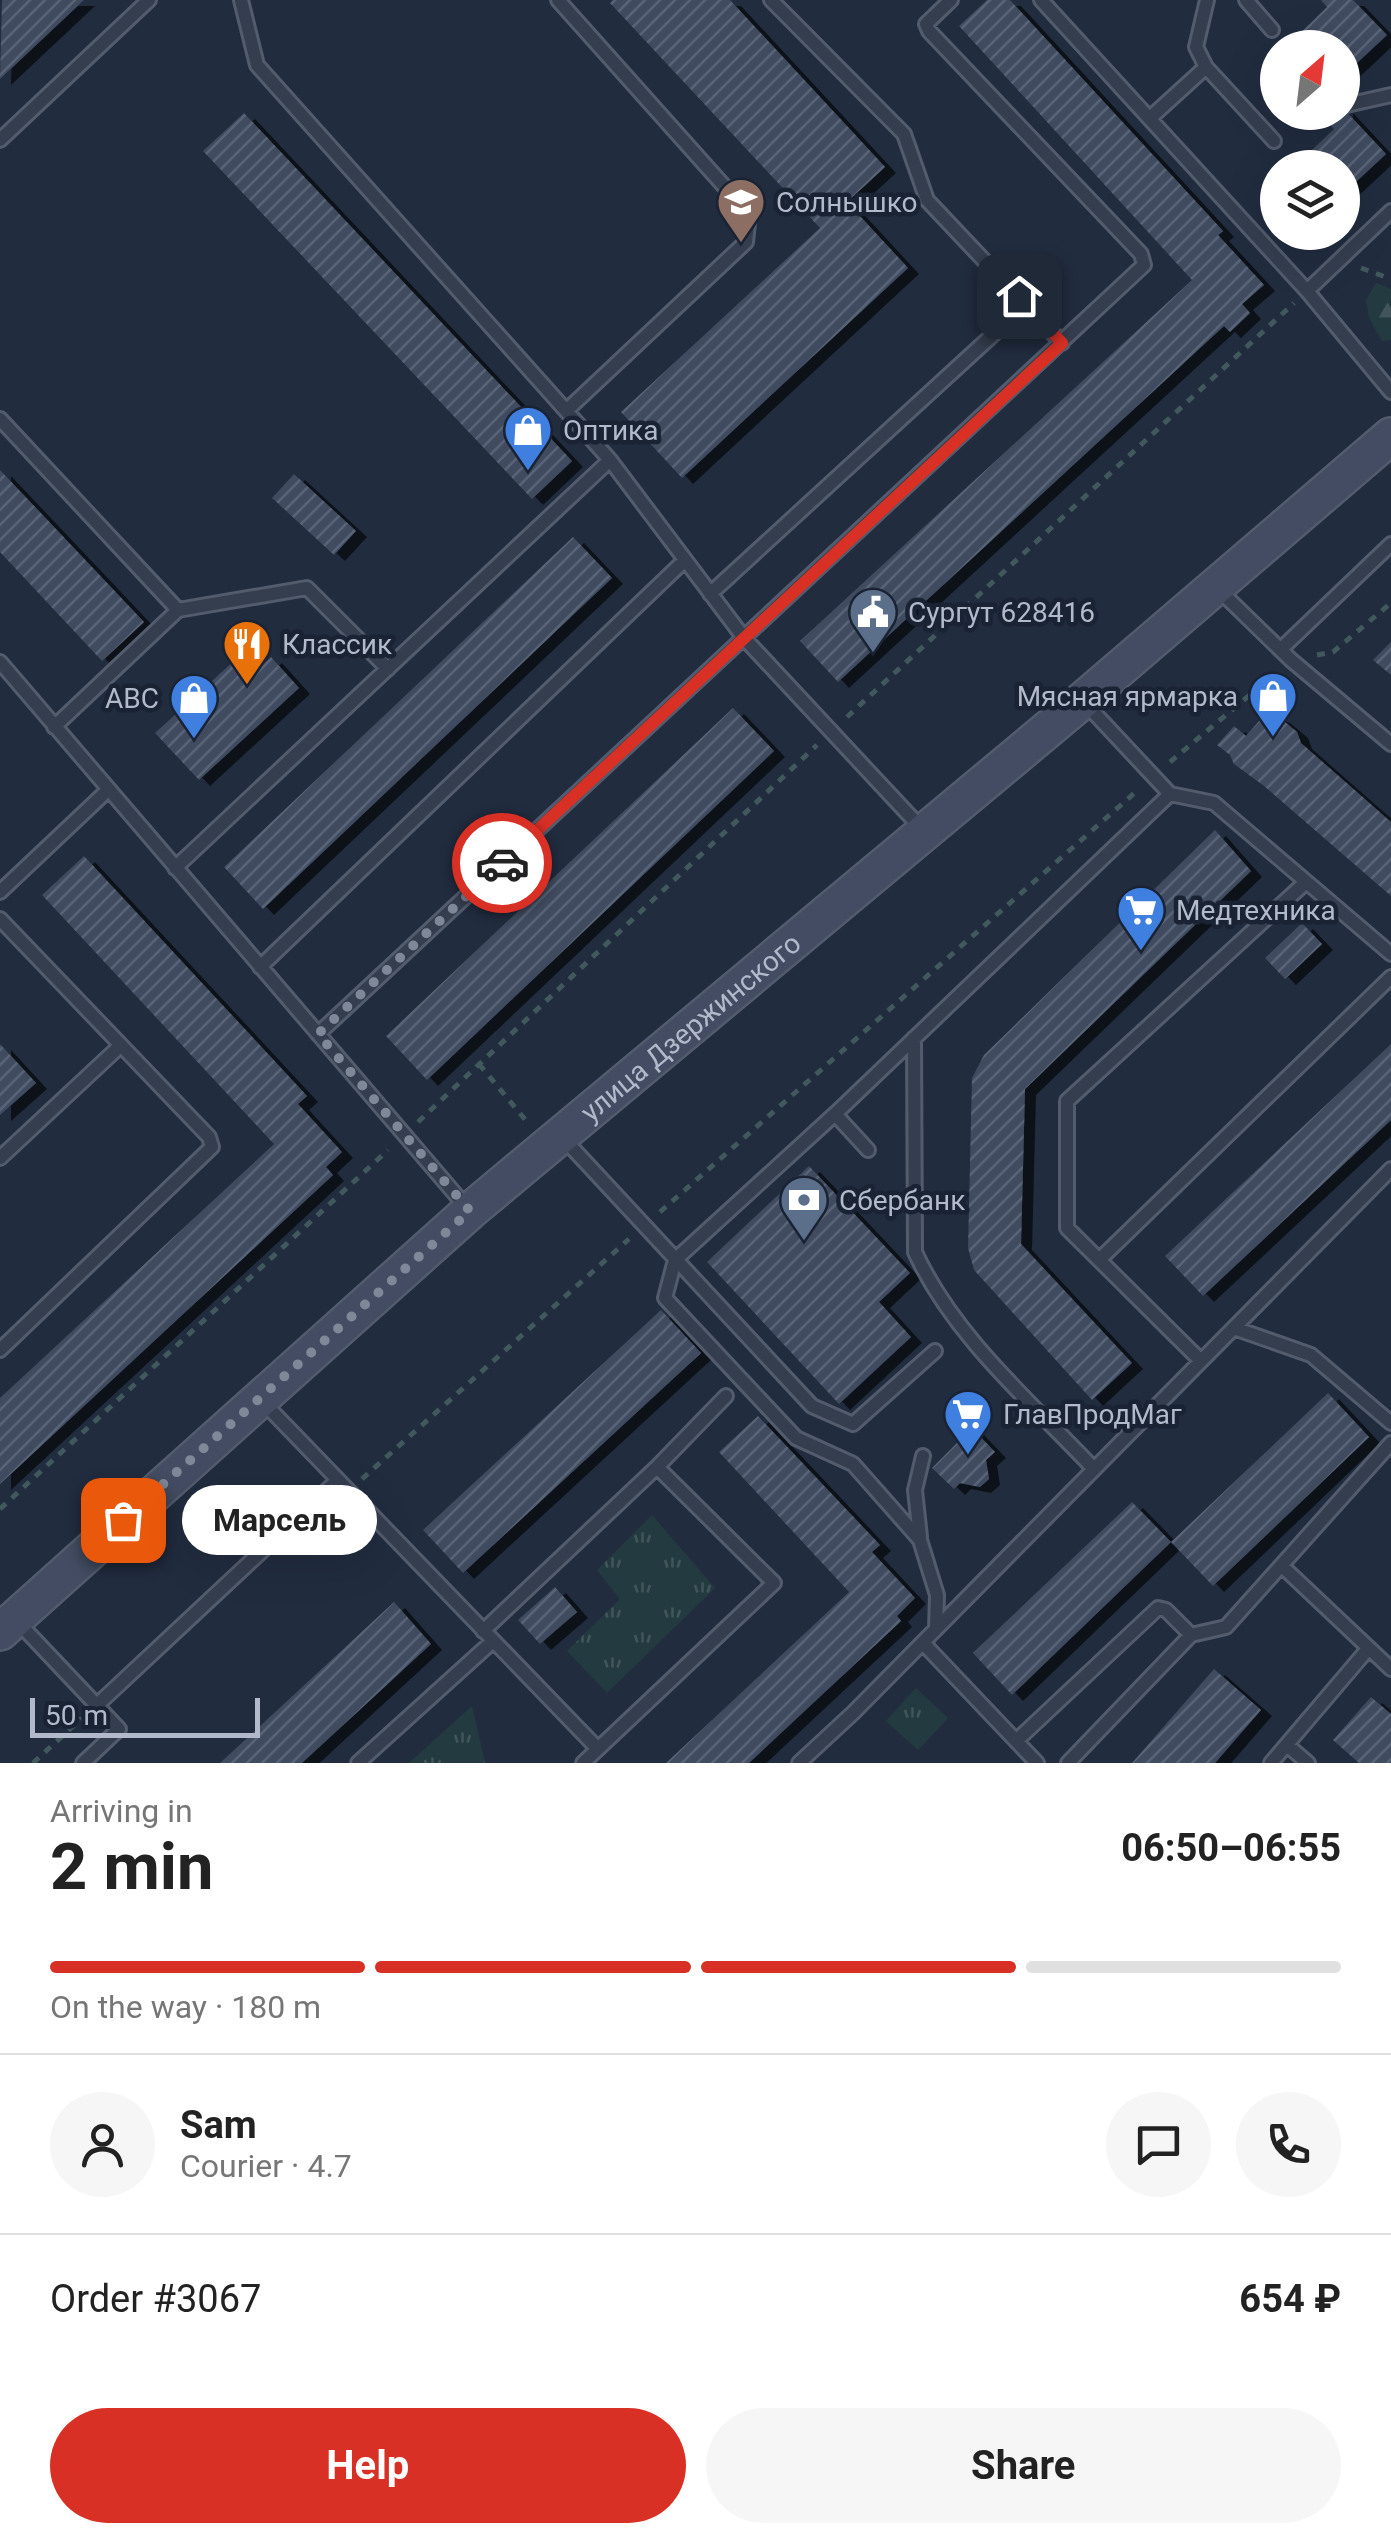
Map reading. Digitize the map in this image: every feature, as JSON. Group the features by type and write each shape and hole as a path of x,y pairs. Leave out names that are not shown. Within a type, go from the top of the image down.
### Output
{"main road":[{"name":"улица Дзержинского","path":"7,1625 470,1211 1083,700 1391,436"}],"lane":[{"path":"0,140 149,0"},
{"path":"242,0 256,66 610,460 744,638 924,831"},
{"path":"771,0 904,134 927,200 1062,343"},
{"path":"318,1034 1144,264 1141,254 929,30 926,24 951,0"},
{"path":"1042,0 1307,291 1391,392"},
{"path":"1207,0 1196,47 1206,66 1274,141"},
{"path":"1246,0 1272,30"},
{"path":"561,1 749,214 746,242 566,411"},
{"path":"1150,118 1206,66"},
{"path":"1360,102 1391,95"},
{"path":"1307,291 1391,211"},
{"path":"710,594 997,331"},
{"path":"0,419 178,610"},
{"path":"175,868 610,460"},
{"path":"1280,649 1391,544"},
{"path":"260,967 684,561"},
{"path":"1214,585 1291,660 1391,744"},
{"path":"54,727 178,610 307,588 388,669"},
{"path":"0,662 470,1211"},
{"path":"0,688 13,676"},
{"path":"1083,700 1170,794 1214,803 1391,954"},
{"path":"0,892 108,790"},
{"path":"920,1540 853,1464 796,1438 665,1298 675,1260 835,1114 1170,794"},
{"path":"1200,1362 1067,1228 1067,1102 1306,882"},
{"path":"0,919 209,1138 212,1147 0,1350"},
{"path":"1099,1260 1391,978"},
{"path":"914,1038 915,1252 930,1284 964,1330 1094,1469"},
{"path":"0,1158 119,1047"},
{"path":"835,1114 868,1150"},
{"path":"562,1136 812,1406 853,1424 935,1351"},
{"path":"799,1763 936,1630 1391,1168"},
{"path":"1234,1328 1310,1355 1391,1423"},
{"path":"358,1763 726,1396"},
{"path":"258,1398 598,1749"},
{"path":"1068,1763 1191,1635 1226,1628 1391,1443"},
{"path":"923,1456 914,1490 920,1540 938,1595 936,1630"},
{"path":"583,1763 774,1584 656,1467"},
{"path":"96,1706 343,1486"},
{"path":"1283,1567 1391,1669"},
{"path":"1016,1741 1158,1608 1166,1610 1191,1635"},
{"path":"7,1625 118,1729 83,1763"},
{"path":"923,1643 1037,1763"},
{"path":"1271,1763 1368,1649"},
{"path":"1287,1744 1308,1763"}],"path":[{"path":"1339,261 1391,279"},
{"path":"0,1509 1307,291"},
{"path":"343,1486 1291,660 1332,652 1391,603"},
{"path":"32,1763 96,1706"}],"green space":[{"path":"1376,283 1391,289 1391,340 1382,341 1369,318 1366,300"},
{"path":"652,1515 715,1588 607,1693 567,1651 620,1599 597,1570"},
{"path":"916,1688 948,1718 918,1750 886,1721"},
{"path":"472,1706 485,1763 409,1763"}],"building":[{"path":"2,0 84,0 0,79"},
{"path":"730,0 885,167 847,202 908,268 682,478 621,412 820,228 610,3"},
{"path":"987,0 1010,0 1223,231 1218,235 1264,285 1242,304 1250,313 1230,332 1224,326 838,682 800,641 1192,280 959,26"},
{"path":"1321,0 1353,0 1387,35 1360,60 1360,30 1303,30 1327,7"},
{"path":"244,113 572,461 532,499 203,151"},
{"path":"1360,126 1386,154 1360,178 1360,150 1312,150 1333,130 1360,130"},
{"path":"0,470 144,622 102,661 0,552"},
{"path":"294,474 356,531 334,555 272,498"},
{"path":"573,537 612,578 263,909 224,867"},
{"path":"1391,642 1391,675 1373,660"},
{"path":"271,657 299,688 199,780 155,733 236,659 252,675"},
{"path":"733,708 774,751 427,1080 386,1036"},
{"path":"1266,713 1279,717 1297,732 1301,743 1391,822 1391,896 1234,764 1230,755 1217,745 1234,726 1246,736"},
{"path":"1215,830 1251,871 1025,1089 1021,1244 1132,1363 1092,1400 974,1270 968,1248 972,1078 984,1055"},
{"path":"84,856 307,1096 298,1104 342,1152 326,1167 333,1175 0,1484 0,1398 274,1144 42,895"},
{"path":"1302,923 1322,944 1285,979 1265,958"},
{"path":"0,1044 36,1083 0,1115"},
{"path":"1391,1044 1391,1120 1203,1296 1165,1256"},
{"name":"Сбербанк","path":"809,1166 910,1273 879,1302 911,1337 839,1404 707,1262"},
{"path":"661,1310 701,1353 463,1573 423,1530"},
{"path":"1328,1393 1369,1437 1213,1586 1171,1542"},
{"path":"758,1416 880,1545 872,1552 915,1598 897,1616 901,1621 749,1763 666,1763 849,1592 719,1452"},
{"name":"ГлавПродМаг","path":"972,1428 995,1452 986,1460 989,1479 980,1487 960,1483 954,1489 932,1468"},
{"path":"1132,1502 1171,1542 1012,1695 973,1653"},
{"path":"555,1587 577,1612 540,1644 518,1620"},
{"path":"394,1602 431,1644 302,1763 220,1763"},
{"path":"1214,1669 1261,1710 1215,1763 1132,1763"},
{"path":"1371,1697 1391,1714 1391,1763 1359,1763 1333,1740"}],"way so far":[{"path":"123,1520 470,1211 318,1034 502,863"}],"place":[{"name":"Солнышко","path":"741,244"},
{"name":"Оптика","path":"528,472"},
{"name":"Сургут 628416","path":"873,654"},
{"name":"Классик","path":"247,686"},
{"name":"Мясная ярмарка","path":"1273,738"},
{"name":"ABC","path":"194,740"},
{"name":"Медтехника","path":"1141,952"},
{"name":"Сбербанк","path":"804,1242"},
{"name":"ГлавПродМаг","path":"968,1456"},
{"name":"Марсель","path":"123,1520"}],"route":[{"path":"502,863 1062,343 1019,296"}]}
